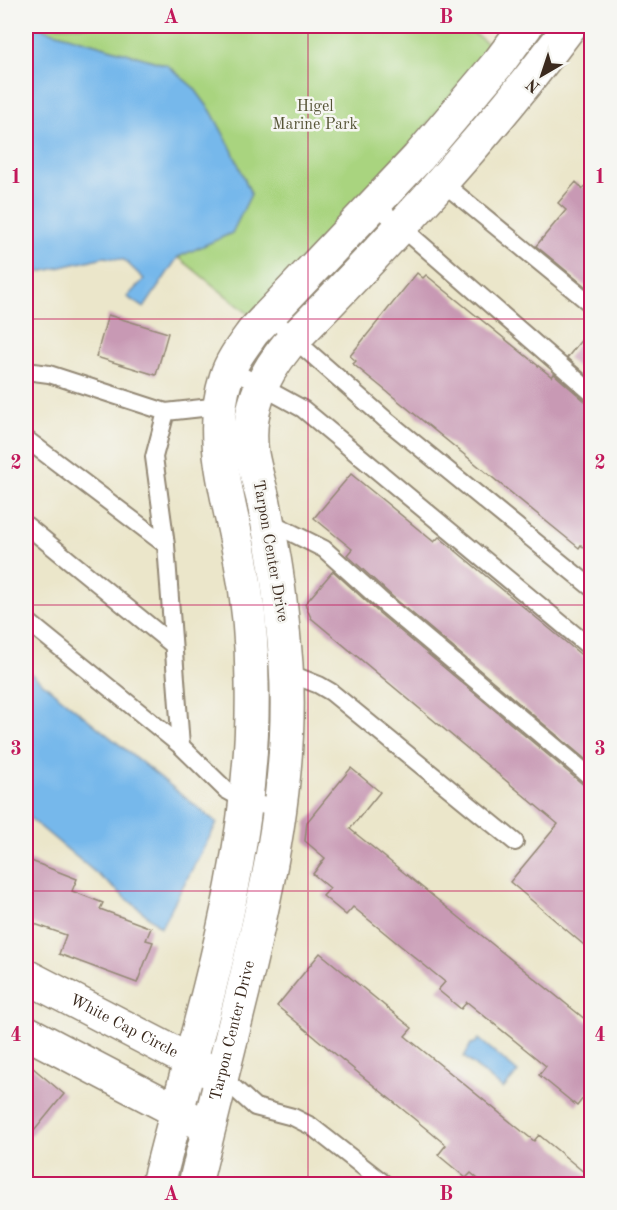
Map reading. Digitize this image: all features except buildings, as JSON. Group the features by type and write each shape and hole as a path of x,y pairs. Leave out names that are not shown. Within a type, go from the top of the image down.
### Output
{"street":[{"name":"Tarpon Center Drive","path":"195,1185 275,851 286,737 286,672 276,570 220,462 218,443 220,406 226,376 243,345 418,158 500,61 526,26"},
{"name":"Tarpon Center Drive","path":"158,1185 191,1063 240,851 252,738 250,625 252,452 253,416 261,385 270,366 442,183 518,95 570,26"},
{"name":"White Cap Circle","path":"26,976 222,1077"},
{"path":"26,1032 209,1128"}],"lane":[{"path":"418,158 442,183 591,305"},
{"path":"375,204 591,393"},
{"path":"269,315 385,419 591,588"},
{"path":"230,369 303,409 591,649"},
{"path":"26,371 49,374 166,412 220,406 253,416"},
{"path":"166,412 154,456 166,545 181,746"},
{"path":"26,439 166,545"},
{"path":"251,524 324,549 386,605 591,778"},
{"path":"26,525 173,645"},
{"path":"26,620 181,746 226,790 246,801 280,810"},
{"path":"252,675 286,672 319,684 515,842"},
{"path":"222,1077 255,1107 311,1126 385,1185"}],"green space":[{"name":"Higel Marine Park","path":"33,26 464,26 491,46 416,138 250,315 178,257 232,233 251,194 232,150 211,111 194,88 167,65"}],"water":[{"path":"26,26 33,26 167,65 194,88 211,111 232,150 251,194 232,233 178,257 144,308 127,297 144,279 124,260 104,257 36,273 26,270"},
{"path":"29,672 217,823 161,927 26,815 26,676"},
{"path":"479,1039 518,1072 503,1089 464,1057 471,1044"}]}
